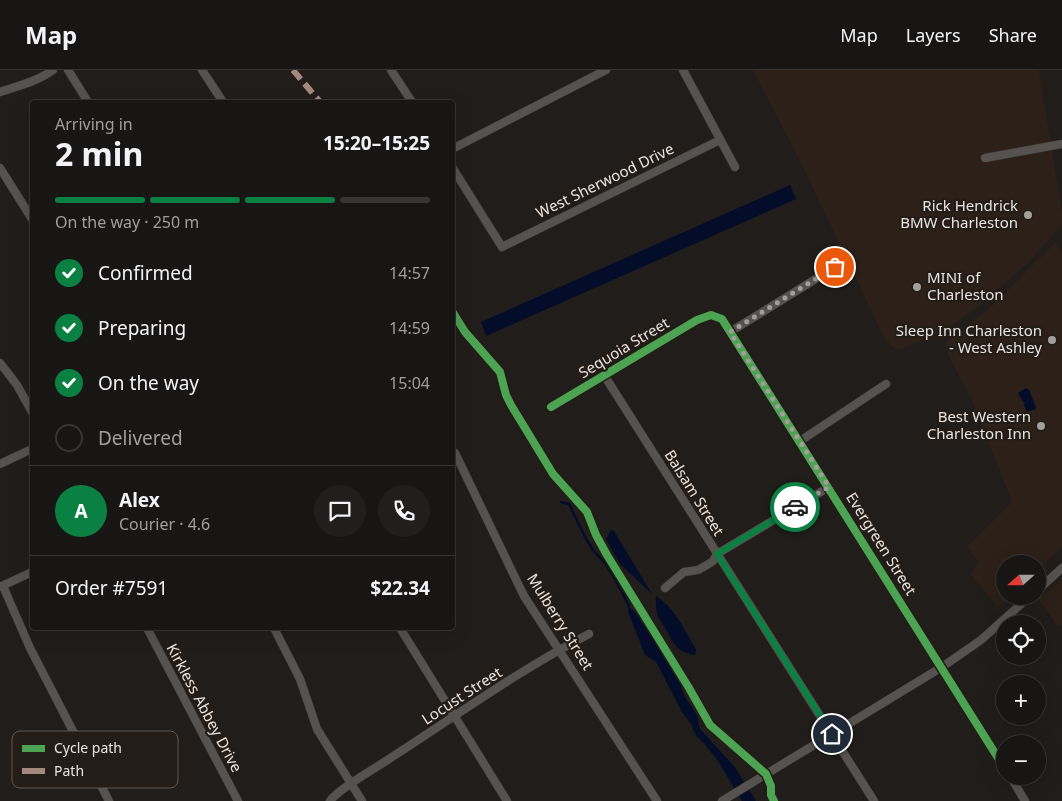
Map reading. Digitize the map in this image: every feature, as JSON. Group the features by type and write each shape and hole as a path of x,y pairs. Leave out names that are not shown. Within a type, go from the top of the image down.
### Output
{"street":[{"path":"0,92 26,84 53,70"},
{"path":"68,70 87,100"},
{"path":"202,70 222,100"},
{"path":"391,70 411,100"},
{"path":"455,146 606,70"},
{"path":"683,70 735,167"},
{"name":"West Sherwood Drive","path":"455,172 502,247 720,140"},
{"path":"985,158 1062,144"},
{"path":"0,168 30,217"},
{"path":"730,332 835,267"},
{"name":"Evergreen Street","path":"712,315 722,319 996,754"},
{"name":"Sequoia Street","path":"551,407 697,320 712,315"},
{"path":"0,363 18,385 30,408"},
{"name":"Balsam Street","path":"604,376 874,801"},
{"path":"800,441 886,384"},
{"path":"0,464 30,450"},
{"name":"Mulberry Street","path":"455,453 524,596 657,801"},
{"path":"665,588 684,572 698,570 707,565 713,561 717,554 829,487"},
{"path":"1046,583 1062,568"},
{"path":"30,573 1,586 30,648 73,731"},
{"path":"722,801 942,667 981,640 1020,605"},
{"name":"Kirkless Abbey Drive","path":"148,630 238,801"},
{"path":"275,630 300,679 317,729 362,801"},
{"path":"401,630 507,801"},
{"name":"Locust Street","path":"330,801 351,784 454,717 560,649 589,634"},
{"path":"1015,785 1025,801"},
{"path":"102,788 109,801"}],"shaded area":[{"path":"753,70 1039,70 1062,212 1062,225 1029,262 979,306 943,332 898,350 886,342 803,167"},
{"path":"1056,242 1062,253 1062,547 1046,562 1046,555 996,555 996,605 970,574 979,562 967,547 1012,502 971,398 948,355 945,343 992,306"},
{"path":"1062,579 1062,625 1057,626 1043,605 1046,605 1046,593"}],"water":[{"path":"790,185 796,199 486,336 481,322"},
{"path":"1026,388 1029,390 1036,407 1035,410 1026,411 1025,403 1018,393"},
{"path":"611,530 614,531 652,594 620,564 606,539"},
{"path":"656,596 669,607 679,620 696,649 695,655 681,650 673,642 658,616"},
{"path":"629,606 640,618 664,657 682,679 681,688 697,715 700,729 734,766 756,801 742,801 718,761 696,736 656,662 645,655 628,612"}],"waterway":[{"path":"561,502 569,504 585,537 613,575 629,606"}],"marked path":[{"path":"293,70 318,100"}],"cycle path":[{"path":"551,407 697,320 711,315 722,319 996,755"},
{"path":"455,316 465,332 500,372 506,395 511,405 553,474 587,512 596,535 607,555 710,725 766,774 774,801"}],"way so far":[{"path":"795,507 829,487 730,332 835,267"}],"place":[{"name":"Rick Hendrick BMW Charleston","path":"1028,215"},
{"name":"MINI of Charleston","path":"917,287"},
{"name":"Sleep Inn Charleston - West Ashley","path":"1052,340"},
{"name":"Best Western Charleston Inn","path":"1041,426"}],"route":[{"path":"795,507 717,554 832,734"}]}
